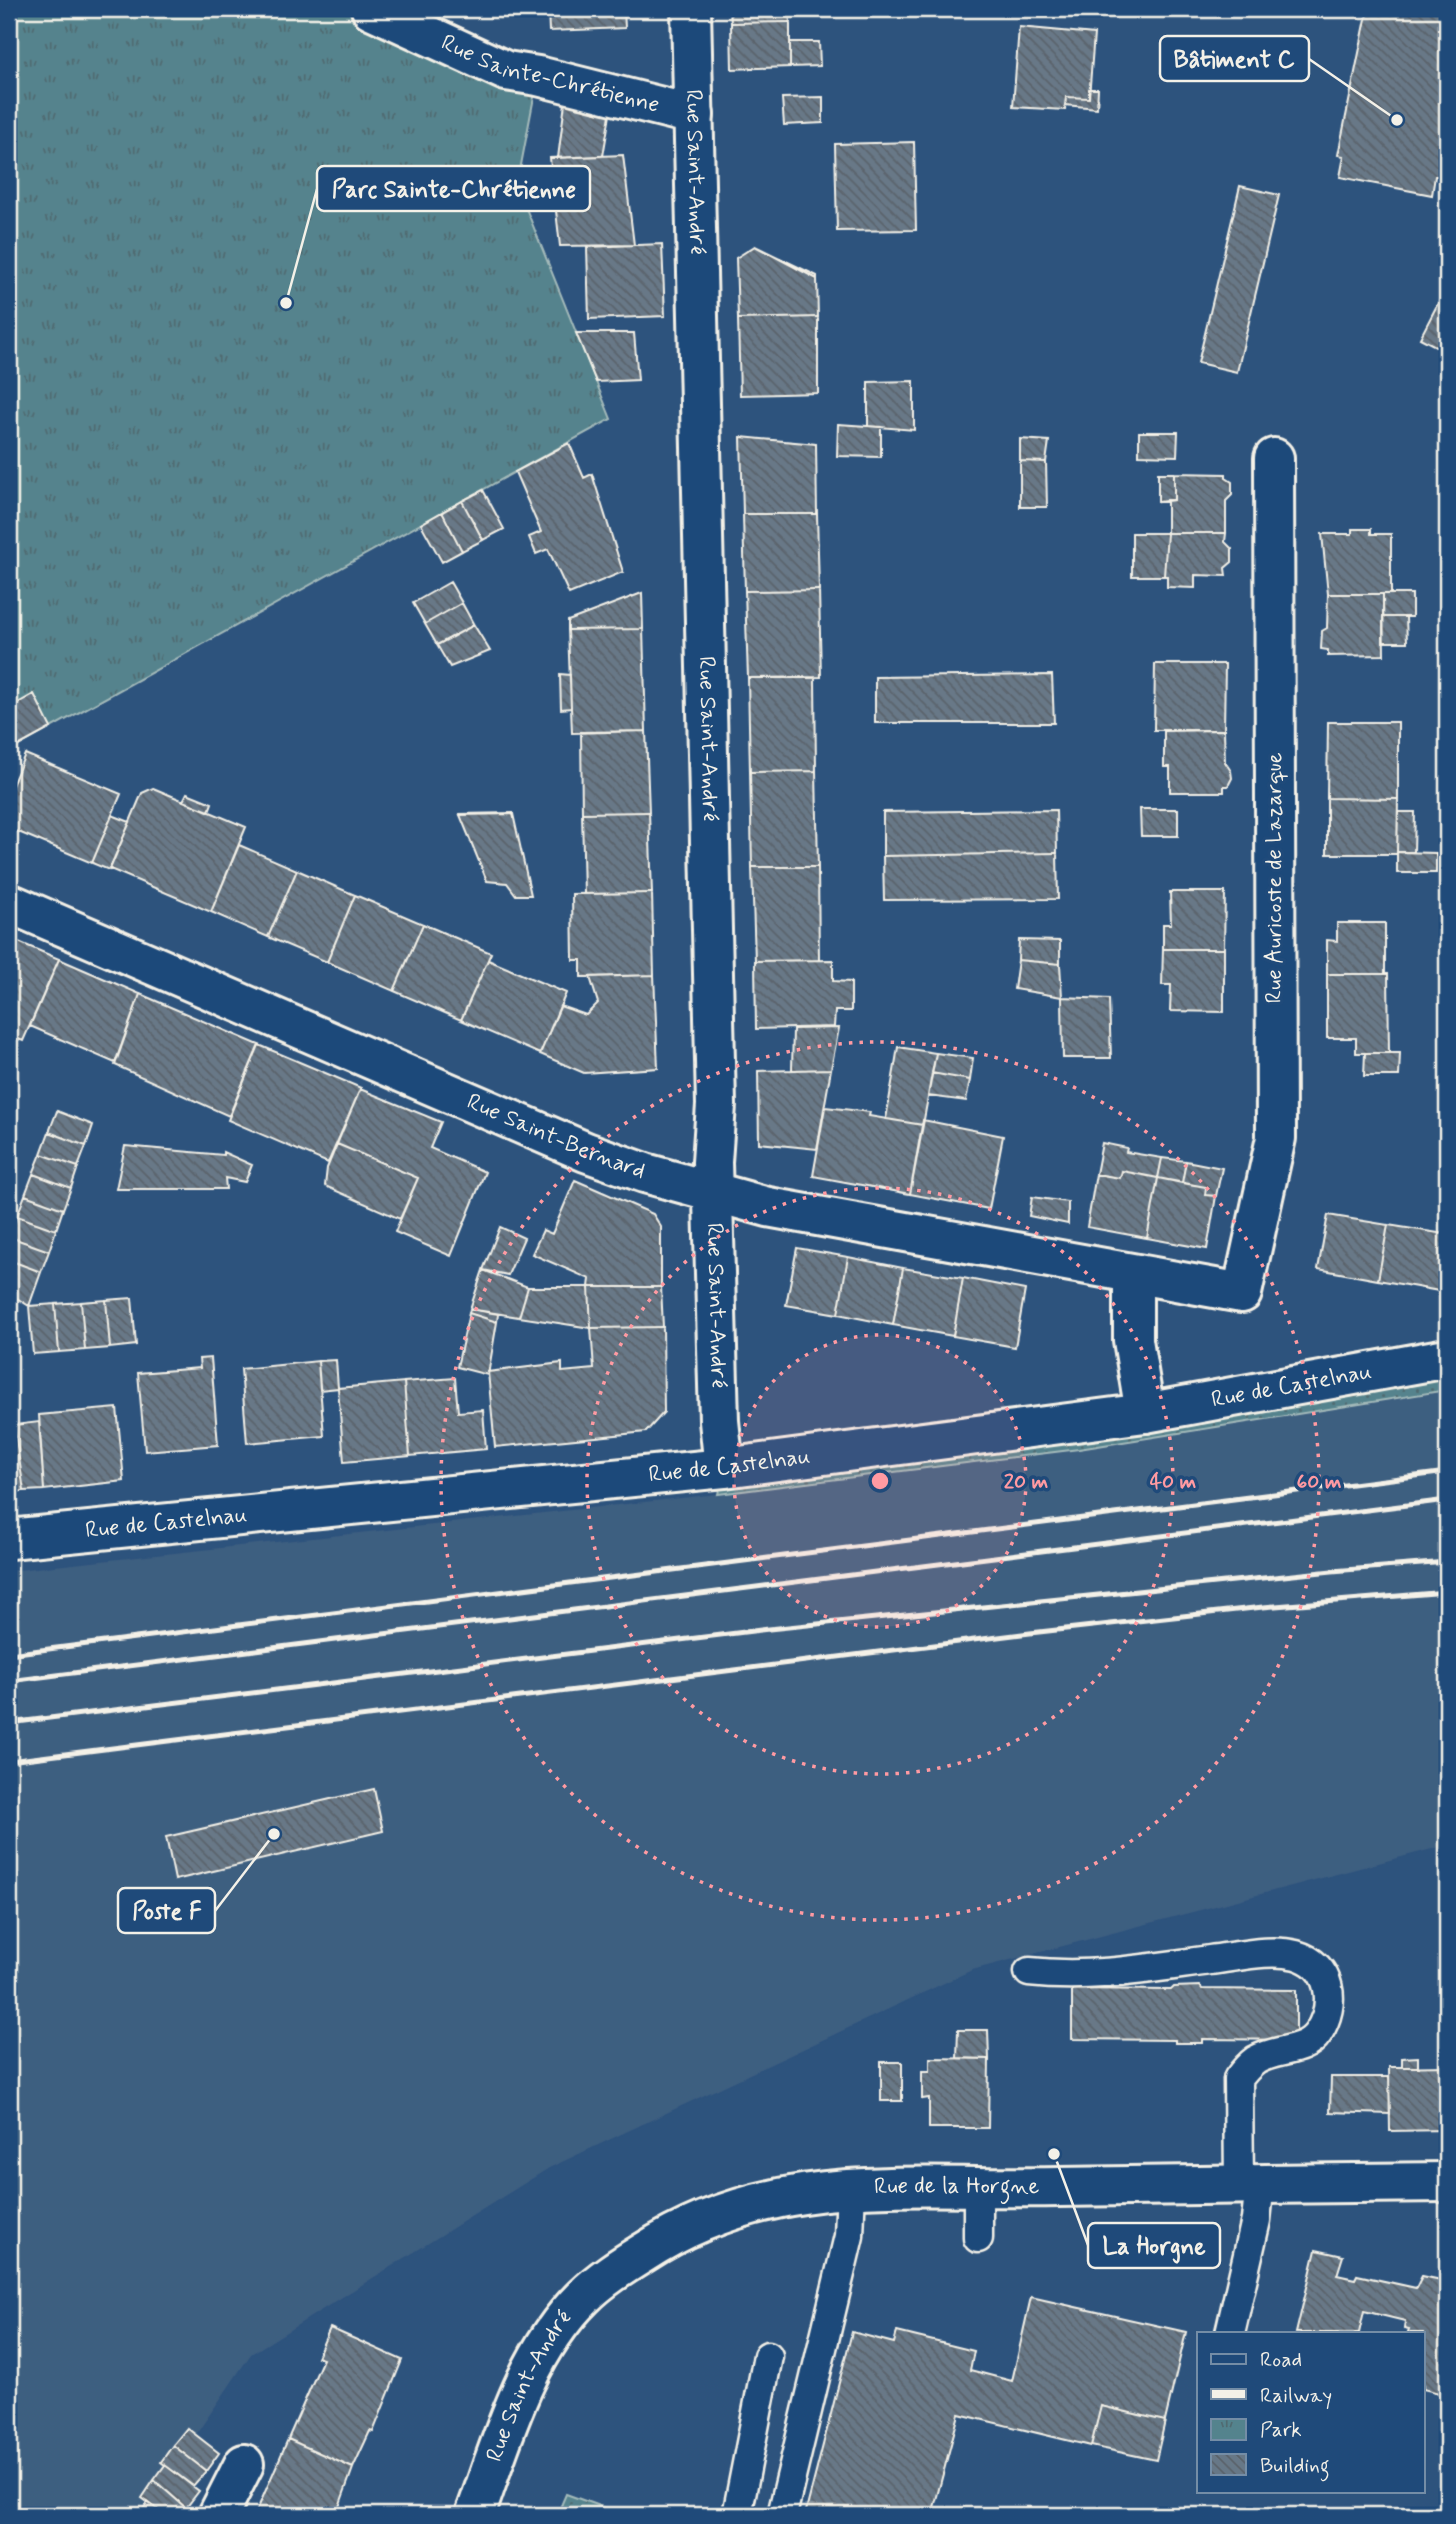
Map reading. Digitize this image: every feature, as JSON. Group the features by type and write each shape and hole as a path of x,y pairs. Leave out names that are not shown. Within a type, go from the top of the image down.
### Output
{"street":[{"name":"Rue Sainte-Chrétienne","path":"372,9 506,71 538,76 694,115"},
{"name":"Rue Saint-André","path":"691,9 716,1105 713,1193 719,1421 724,1468"},
{"name":"Rue Auricoste de Lazarque","path":"1242,1293 1276,1138 1274,458"},
{"name":"Rue Saint-Bernard","path":"9,902 586,1152 713,1193 768,1207 1242,1293"},
{"path":"1133,1274 1133,1340 1145,1412"},
{"name":"Rue de Castelnau","path":"9,1539 724,1468 1145,1412 1447,1358"},
{"name":"Rue de la Horgne","path":"611,2273 664,2239 707,2218 755,2202 813,2190 1447,2182"},
{"name":"Rue Saint-André","path":"475,2515 520,2392 540,2357 582,2298 611,2273"},
{"path":"218,2515 244,2464"}],"lane":[{"path":"1030,1972 1067,1976 1115,1973 1270,1952 1297,1955 1315,1966 1326,1978 1330,1993 1327,2017 1317,2035 1306,2045 1257,2060 1238,2079 1249,2183 1256,2220 1230,2332"},
{"path":"978,2187 978,2238"},
{"path":"782,2515 849,2236 851,2188"},
{"path":"737,2515 768,2356"}],"shaded area":[{"path":"1447,1390 1447,1845 972,1970 549,2168 251,2354 141,2515 9,2515 9,1571 718,1494 1079,1449"}],"green space":[{"path":"9,9 371,9 538,76 517,186 611,419 9,751"},
{"path":"1447,1358 1447,1390 1079,1449 718,1494 724,1468"},
{"path":"566,2494 624,2515 557,2515"}],"building":[{"path":"548,9 624,9 625,28 549,31"},
{"path":"730,9 789,9 790,22 731,23"},
{"path":"1368,9 1447,9 1447,142 1440,176 1435,176 1432,195 1340,177 1344,156 1338,155"},
{"path":"790,22 790,67 732,69 731,23"},
{"path":"1019,27 1094,34 1089,98 1066,97 1065,110 1013,107"},
{"path":"790,42 819,42 820,66 790,67"},
{"path":"1089,89 1098,89 1097,108 1065,105 1066,97 1089,98"},
{"path":"566,95 612,103 603,156 558,158"},
{"path":"823,97 823,123 784,125 782,98"},
{"path":"914,142 916,230 837,231 835,144"},
{"path":"623,155 634,245 560,246 550,158"},
{"path":"1240,186 1279,195 1237,372 1198,363"},
{"path":"662,244 665,316 589,319 587,247"},
{"path":"755,246 817,276 817,279"},
{"path":"755,246 817,279 818,317 738,319 736,258"},
{"path":"1447,286 1447,347 1443,350 1420,338"},
{"path":"818,317 818,393 740,395 738,319"},
{"path":"576,333 634,333 638,380 596,382"},
{"path":"914,381 914,430 868,426 868,382"},
{"path":"838,424 881,427 881,457 837,456"},
{"path":"1139,432 1178,432 1177,456 1139,455"},
{"path":"741,437 816,444 817,514 743,514"},
{"path":"1020,439 1049,441 1046,462 1020,461"},
{"path":"569,443 584,478 592,474 623,572 569,594 548,549 536,554 529,537 541,532 515,472"},
{"path":"1020,461 1046,462 1047,507 1020,507"},
{"path":"1158,473 1174,473 1174,500 1158,502"},
{"path":"1174,473 1226,474 1226,478 1232,482 1232,495 1226,501 1226,533 1167,533 1167,500 1174,500"},
{"path":"483,490 504,529 483,540 462,501"},
{"path":"462,501 483,540 462,551 442,512"},
{"path":"442,512 462,551 442,562 421,524"},
{"path":"743,514 817,514 819,590 745,591"},
{"path":"1352,529 1371,529 1371,534 1391,534 1391,594 1328,594 1322,534 1352,534"},
{"path":"1132,533 1167,533 1164,576 1132,576"},
{"path":"1167,533 1226,533 1225,542 1232,549 1232,562 1225,568 1226,576 1195,575 1195,588 1167,587 1167,576 1164,576"},
{"path":"450,582 462,603 425,624 413,603"},
{"path":"819,590 821,677 748,678 745,591"},
{"path":"642,593 643,629 568,630 568,621"},
{"path":"1328,594 1383,594 1384,655 1328,656 1328,650 1321,649 1322,631 1327,628"},
{"path":"1383,594 1412,594 1412,617 1383,617"},
{"path":"462,603 474,625 437,645 425,624"},
{"path":"1383,617 1406,617 1407,642 1383,642"},
{"path":"474,625 490,651 450,667 437,645"},
{"path":"643,629 646,731 572,733 568,630"},
{"path":"1155,664 1225,664 1224,730 1154,730"},
{"path":"560,674 570,675 571,708 561,709"},
{"path":"1052,675 1054,723 875,723 875,677"},
{"path":"748,678 815,678 816,771 750,772"},
{"path":"34,694 51,728 9,751 9,708"},
{"path":"1328,722 1398,722 1398,799 1327,798"},
{"path":"1224,730 1225,762 1232,778 1228,786 1224,786 1224,792 1170,792 1170,767 1164,767 1164,731"},
{"path":"646,731 649,812 582,813 581,732"},
{"path":"25,754 121,794 92,863 9,828 9,793"},
{"path":"816,771 818,867 752,867 750,772"},
{"path":"153,788 246,827 211,912 110,869 142,793"},
{"path":"187,793 212,803 209,811 183,801"},
{"path":"1327,798 1398,799 1397,854 1327,854"},
{"path":"1140,809 1178,809 1178,836 1141,836"},
{"path":"1056,810 1057,853 883,856 883,812"},
{"path":"649,812 652,893 584,894 582,813"},
{"path":"1398,812 1415,812 1414,852 1397,852"},
{"path":"460,814 513,814 460,815"},
{"path":"513,814 531,895 516,895 507,883 487,881 460,815"},
{"path":"112,815 130,822 109,870 92,863"},
{"path":"239,845 297,870 268,937 211,912"},
{"path":"1397,852 1436,853 1436,873 1397,873"},
{"path":"1057,853 1058,899 884,900 883,856"},
{"path":"752,867 818,867 819,960 755,961"},
{"path":"297,870 355,895 327,962 268,937"},
{"path":"1170,892 1225,892 1224,949 1163,949 1163,924 1171,924"},
{"path":"652,893 654,975 581,977 581,960 573,960 572,894"},
{"path":"355,895 423,924 394,991 327,962"},
{"path":"1337,923 1385,923 1385,974 1327,974 1327,940 1337,941"},
{"path":"423,924 491,953 461,1020 394,991"},
{"path":"9,938 59,959 23,1041 9,1035"},
{"path":"1019,940 1060,941 1060,964 1018,960"},
{"path":"1163,949 1224,949 1224,1012 1170,1011 1171,985 1162,985"},
{"path":"59,959 140,994 115,1063 30,1026"},
{"path":"488,960 566,993 540,1054 461,1020"},
{"path":"833,960 833,981 851,982 851,1011 835,1011 834,1027 756,1029 755,961"},
{"path":"1018,960 1060,964 1062,997 1014,989"},
{"path":"1327,974 1388,974 1389,1053 1356,1053 1356,1038 1327,1038"},
{"path":"654,975 658,1068 584,1073 540,1054 560,1006 586,1015 598,1003 590,977"},
{"path":"140,994 259,1045 229,1116 115,1065"},
{"path":"1062,997 1109,999 1111,1058 1063,1058"},
{"path":"839,1028 831,1069 792,1070 793,1029"},
{"path":"259,1045 361,1088 328,1163 228,1120"},
{"path":"898,1047 936,1053 923,1125 886,1119"},
{"path":"936,1053 973,1058 970,1080 932,1073"},
{"path":"1365,1053 1400,1053 1399,1076 1364,1076"},
{"path":"831,1069 817,1149 759,1143 758,1071"},
{"path":"932,1073 970,1080 966,1101 928,1096"},
{"path":"360,1089 441,1122 430,1148 485,1172 451,1256 395,1232 418,1178 337,1144"},
{"path":"825,1107 870,1112 869,1116 923,1125 910,1194 813,1176"},
{"path":"57,1111 93,1125 86,1146 49,1132"},
{"path":"923,1120 1003,1136 989,1209 910,1194"},
{"path":"49,1132 86,1146 78,1167 41,1154"},
{"path":"1102,1143 1127,1148 1126,1152 1162,1158 1158,1178 1122,1171 1120,1178 1096,1174"},
{"path":"337,1144 418,1178 400,1219 325,1186 327,1168"},
{"path":"125,1146 223,1155 223,1152 252,1165 245,1182 225,1178 226,1189 116,1189"},
{"path":"41,1154 78,1167 71,1188 33,1174"},
{"path":"1162,1158 1186,1161 1182,1183 1158,1178"},
{"path":"1186,1161 1222,1168 1216,1196 1205,1195 1206,1187 1182,1183"},
{"path":"1122,1171 1158,1178 1147,1238 1087,1227 1096,1174 1120,1178"},
{"path":"33,1174 71,1188 63,1209 25,1195"},
{"path":"1158,1178 1206,1187 1205,1195 1216,1196 1207,1249 1147,1238"},
{"path":"575,1180 653,1214 661,1227 661,1287 589,1287 590,1279 532,1254 543,1230 552,1234"},
{"path":"25,1195 63,1209 56,1230 17,1216"},
{"path":"1032,1197 1068,1202 1068,1224 1029,1216"},
{"path":"1447,1210 1447,1285 1440,1284"},
{"path":"1328,1215 1388,1225 1378,1280 1318,1269"},
{"path":"17,1216 56,1230 49,1251 10,1237"},
{"path":"1388,1225 1445,1234 1439,1291 1378,1280"},
{"path":"500,1227 524,1238 508,1275 483,1270"},
{"path":"10,1237 49,1251 41,1272 9,1260"},
{"path":"797,1248 848,1257 838,1314 786,1305"},
{"path":"848,1257 903,1268 893,1325 838,1314"},
{"path":"9,1260 41,1272 29,1306 9,1293"},
{"path":"903,1268 963,1278 953,1336 893,1325"},
{"path":"483,1270 528,1287 519,1317 470,1309"},
{"path":"963,1278 1025,1290 1015,1347 953,1336"},
{"path":"528,1287 589,1287 591,1328 519,1317"},
{"path":"589,1287 661,1287 663,1327 591,1328"},
{"path":"132,1298 136,1345 110,1348 106,1300"},
{"path":"106,1300 110,1348 85,1350 81,1302"},
{"path":"81,1302 85,1350 59,1352 55,1304"},
{"path":"55,1304 59,1352 33,1354 29,1306"},
{"path":"470,1309 498,1314 497,1322 469,1313"},
{"path":"469,1313 497,1322 488,1375 457,1367"},
{"path":"663,1327 664,1412 646,1432 495,1447 488,1372 562,1363 562,1372 594,1369 591,1328"},
{"path":"211,1358 218,1445 145,1451 138,1373 200,1368 199,1359"},
{"path":"336,1360 338,1388 320,1390 318,1361"},
{"path":"318,1361 324,1436 247,1443 241,1369"},
{"path":"455,1378 458,1412 483,1410 486,1449 410,1456 404,1382"},
{"path":"404,1382 410,1456 344,1462 338,1388"},
{"path":"117,1408 124,1481 44,1490 39,1415"},
{"path":"39,1422 44,1490 24,1491 14,1425"},
{"path":"9,1425 14,1425 24,1491 9,1493"},
{"path":"374,1789 383,1831 175,1880 166,1837"},
{"path":"1200,1986 1202,1989 1296,1990 1296,2040 1202,2039 1202,2043 1175,2043 1175,2040 1072,2039 1072,1989 1171,1990 1174,1987"},
{"path":"958,2030 988,2030 989,2059 957,2058"},
{"path":"1418,2057 1418,2067 1402,2067 1402,2058"},
{"path":"930,2058 989,2059 988,2128 929,2128 929,2098 922,2099 922,2071 930,2071"},
{"path":"881,2062 902,2062 902,2101 881,2101"},
{"path":"1447,2066 1447,2130 1390,2131 1389,2067"},
{"path":"1331,2077 1389,2077 1390,2114 1330,2112"},
{"path":"1316,2250 1343,2256 1337,2275 1355,2279 1357,2275 1416,2288 1422,2276 1446,2281 1441,2300 1447,2302 1447,2395 1424,2389 1424,2332 1408,2332 1404,2329 1405,2321 1364,2311 1359,2332 1296,2332"},
{"path":"1031,2297 1186,2332 1165,2421 1101,2406 1091,2446 959,2414 932,2515 805,2515 852,2332 894,2343 897,2332 974,2351 970,2370 1012,2381"},
{"path":"330,2328 402,2360 373,2432 370,2431 353,2468 288,2439 323,2359 317,2357"},
{"path":"1101,2406 1165,2421 1156,2460 1091,2446"},
{"path":"187,2428 219,2453 206,2471 173,2445"},
{"path":"288,2439 353,2468 336,2515 255,2515"},
{"path":"173,2445 206,2471 193,2486 161,2462"},
{"path":"165,2465 199,2491 186,2508 154,2480"},
{"path":"154,2480 186,2508 181,2515 165,2515 142,2498"},
{"path":"148,2502 165,2515 139,2515"}],"railway":[{"path":"9,1654 1447,1472"},
{"path":"9,1681 1447,1500"},
{"path":"9,1723 769,1629 1332,1571 1447,1562"},
{"path":"9,1761 1030,1633 1263,1607 1447,1592"}],"place":[{"name":"Bâtiment C","path":"1397,120"},
{"name":"Parc Sainte-Chrétienne","path":"286,303"},
{"name":"Poste F","path":"274,1834"},
{"name":"La Horgne","path":"1054,2154"}]}
